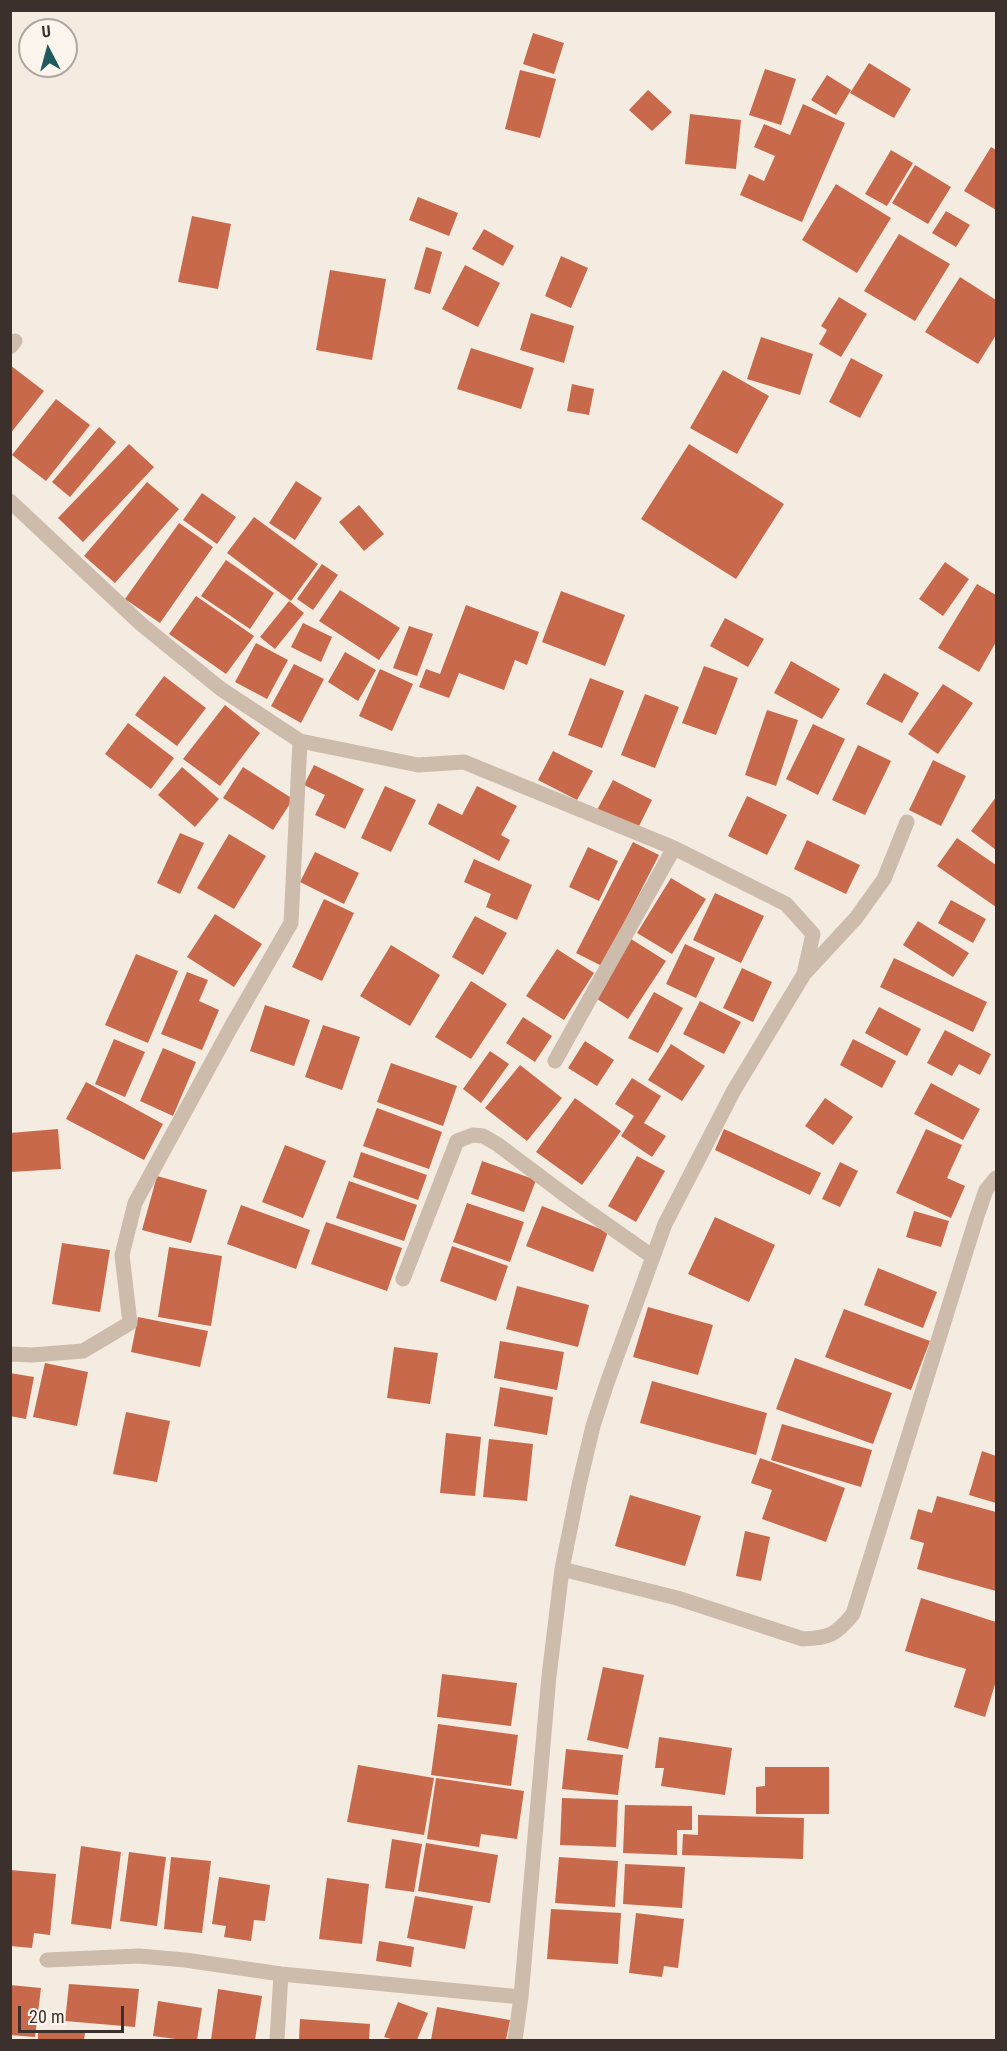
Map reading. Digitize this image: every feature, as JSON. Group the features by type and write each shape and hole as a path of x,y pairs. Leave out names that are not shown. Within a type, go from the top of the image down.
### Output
{"street":[{"path":"10,501 141,624 221,688 300,741 418,765 464,762 674,848 786,904 813,934 804,974"},
{"path":"10,1354 32,1355 83,1351 130,1323 122,1254 135,1203 231,1027 291,924 300,741"},
{"path":"515,2040 521,1997 549,1677 562,1569 579,1485 606,1383 665,1224 734,1090 804,974 856,918 884,879 907,822"},
{"path":"555,1061 674,848"},
{"path":"403,1279 457,1141 473,1135 483,1136 497,1144 653,1257"},
{"path":"562,1569 677,1598 803,1639 823,1638 840,1631 853,1614 977,1216 986,1190 996,1178"},
{"path":"47,1960 139,1956 185,1959 281,1974 521,1997"},
{"path":"278,2040 281,1974"}],"building":[{"path":"533,33 564,43 554,74 523,64"},
{"path":"869,63 911,89 894,118 850,93"},
{"path":"765,69 796,79 781,125 749,115"},
{"path":"520,70 556,79 540,138 505,129"},
{"path":"827,75 851,90 836,115 811,100"},
{"path":"648,90 672,112 652,131 629,110"},
{"path":"803,104 845,123 802,222 740,195 749,174 764,181 775,156 754,147 764,124 790,135"},
{"path":"690,114 741,120 736,169 685,164"},
{"path":"991,147 996,150 996,210 964,191"},
{"path":"891,150 913,163 887,206 865,194"},
{"path":"915,165 951,187 928,224 892,203"},
{"path":"836,184 891,218 857,273 802,240"},
{"path":"418,197 458,213 449,236 409,220"},
{"path":"946,211 970,225 956,247 932,233"},
{"path":"192,216 231,224 218,289 178,282"},
{"path":"484,229 514,246 503,266 472,249"},
{"path":"899,234 950,264 915,321 864,291"},
{"path":"426,247 442,252 430,294 414,289"},
{"path":"561,256 588,268 571,308 545,296"},
{"path":"465,265 500,283 478,327 442,309"},
{"path":"330,270 386,279 372,360 316,350"},
{"path":"960,277 996,300 996,335 978,364 925,332"},
{"path":"839,297 867,314 841,357 819,344 827,330 821,326"},
{"path":"531,313 574,326 564,363 520,350"},
{"path":"761,337 813,354 800,395 747,379"},
{"path":"471,348 534,368 521,409 457,389"},
{"path":"851,358 883,375 860,418 829,402"},
{"path":"10,365 44,391 10,434"},
{"path":"723,370 769,396 737,454 690,428"},
{"path":"572,384 594,389 589,415 567,411"},
{"path":"56,399 90,425 46,481 12,455"},
{"path":"99,427 116,442 70,497 52,482"},
{"path":"129,444 154,467 83,542 58,518"},
{"path":"689,444 784,504 736,579 641,519"},
{"path":"296,481 322,498 295,540 269,523"},
{"path":"147,482 179,509 115,583 84,556"},
{"path":"202,493 236,517 217,544 183,520"},
{"path":"359,505 384,534 364,551 339,522"},
{"path":"254,517 318,564 291,601 227,553"},
{"path":"179,523 213,547 160,623 125,599"},
{"path":"226,560 274,593 250,629 201,596"},
{"path":"945,562 969,579 943,616 919,599"},
{"path":"322,564 338,575 313,610 297,599"},
{"path":"977,584 996,595 996,642 979,672 938,648"},
{"path":"340,590 400,628 379,660 319,621"},
{"path":"561,591 625,615 605,666 542,642"},
{"path":"196,596 254,636 226,674 169,634"},
{"path":"289,601 304,613 275,649 260,637"},
{"path":"466,605 539,632 527,665 515,660 504,690 459,673 449,698 419,687 426,669 440,674"},
{"path":"725,618 764,639 748,667 710,646"},
{"path":"303,623 332,637 321,662 291,647"},
{"path":"409,626 433,634 417,676 393,668"},
{"path":"256,643 288,660 267,699 235,682"},
{"path":"345,652 376,670 358,701 328,682"},
{"path":"791,661 840,689 822,719 774,693"},
{"path":"294,664 324,679 301,723 271,706"},
{"path":"704,666 738,678 716,735 682,723"},
{"path":"380,669 413,684 392,731 359,716"},
{"path":"884,673 919,693 902,723 866,704"},
{"path":"164,676 206,708 177,746 135,715"},
{"path":"590,678 624,691 602,748 568,735"},
{"path":"943,684 973,703 938,754 908,734"},
{"path":"645,694 679,707 655,768 621,755"},
{"path":"225,705 260,733 220,786 183,759"},
{"path":"767,710 798,720 776,786 745,775"},
{"path":"128,723 174,758 151,789 105,754"},
{"path":"813,724 845,739 818,795 786,779"},
{"path":"858,745 891,761 865,815 832,800"},
{"path":"553,751 593,771 577,800 538,780"},
{"path":"933,760 966,776 941,826 909,810"},
{"path":"314,765 364,789 345,829 315,815 325,795 304,785"},
{"path":"182,767 219,799 195,827 158,795"},
{"path":"243,767 293,799 273,830 223,798"},
{"path":"613,780 652,800 637,830 597,810"},
{"path":"385,786 416,800 391,852 361,838"},
{"path":"477,786 517,806 501,835 510,840 499,861 428,824 438,803 462,815"},
{"path":"747,796 787,815 767,855 728,836"},
{"path":"996,797 996,850 971,831"},
{"path":"180,833 204,843 180,894 157,883"},
{"path":"229,834 266,856 234,909 197,888"},
{"path":"957,838 996,865 996,907 937,866"},
{"path":"807,840 860,865 846,894 794,869"},
{"path":"633,842 659,855 602,966 576,953"},
{"path":"588,847 618,861 599,901 569,887"},
{"path":"315,852 359,873 344,904 300,882"},
{"path":"474,859 532,885 517,920 486,907 491,894 464,882"},
{"path":"671,878 706,899 672,954 637,933"},
{"path":"715,893 764,916 741,963 693,940"},
{"path":"324,899 354,913 322,981 292,967"},
{"path":"951,900 986,919 973,943 938,923"},
{"path":"215,914 262,944 234,987 187,957"},
{"path":"475,916 507,933 483,975 452,957"},
{"path":"918,921 969,953 953,977 903,945"},
{"path":"631,939 666,961 628,1019 594,997"},
{"path":"685,944 715,958 696,998 666,984"},
{"path":"391,945 440,975 410,1026 360,996"},
{"path":"557,949 594,973 564,1020 526,996"},
{"path":"136,954 178,971 148,1043 105,1025"},
{"path":"894,958 987,1002 973,1032 880,987"},
{"path":"742,968 772,982 753,1022 723,1008"},
{"path":"187,972 208,980 199,1001 219,1010 202,1050 161,1034"},
{"path":"471,981 507,1004 471,1059 435,1037"},
{"path":"654,992 683,1008 658,1053 628,1038"},
{"path":"700,1001 741,1022 724,1054 683,1034"},
{"path":"265,1005 310,1020 294,1066 250,1051"},
{"path":"879,1007 921,1029 907,1056 865,1033"},
{"path":"523,1017 552,1036 535,1062 506,1043"},
{"path":"323,1025 360,1037 342,1090 305,1077"},
{"path":"945,1030 991,1054 980,1075 959,1064 952,1076 927,1063"},
{"path":"114,1039 145,1052 125,1097 95,1084"},
{"path":"853,1039 896,1061 882,1088 840,1065"},
{"path":"585,1041 614,1060 597,1086 568,1068"},
{"path":"671,1044 705,1066 682,1101 648,1080"},
{"path":"163,1048 196,1062 173,1116 140,1101"},
{"path":"490,1051 509,1064 481,1103 463,1089"},
{"path":"391,1063 457,1086 443,1126 377,1102"},
{"path":"520,1065 562,1098 527,1141 485,1108"},
{"path":"632,1078 661,1096 644,1123 666,1136 652,1157 621,1136 634,1116 615,1104"},
{"path":"86,1082 163,1124 144,1160 66,1119"},
{"path":"931,1083 980,1109 963,1140 914,1114"},
{"path":"575,1098 621,1131 582,1185 536,1152"},
{"path":"825,1098 853,1117 833,1145 805,1126"},
{"path":"377,1108 442,1132 429,1169 363,1146"},
{"path":"58,1129 61,1169 10,1172 10,1133"},
{"path":"724,1129 821,1173 810,1195 715,1150"},
{"path":"926,1129 962,1145 947,1178 965,1186 951,1218 896,1193"},
{"path":"285,1145 326,1161 303,1218 262,1202"},
{"path":"361,1152 427,1175 418,1200 353,1177"},
{"path":"637,1156 665,1171 636,1222 608,1206"},
{"path":"482,1161 536,1180 524,1212 471,1194"},
{"path":"840,1162 858,1171 840,1207 822,1199"},
{"path":"157,1176 207,1190 191,1243 142,1230"},
{"path":"349,1181 417,1205 404,1241 336,1218"},
{"path":"467,1203 524,1222 510,1262 453,1242"},
{"path":"241,1205 310,1230 296,1269 227,1244"},
{"path":"542,1206 608,1232 593,1272 526,1246"},
{"path":"914,1211 949,1221 941,1247 906,1237"},
{"path":"715,1217 775,1245 749,1302 688,1274"},
{"path":"326,1222 402,1248 387,1291 311,1264"},
{"path":"62,1243 110,1250 100,1312 52,1304"},
{"path":"452,1246 508,1266 496,1301 440,1281"},
{"path":"169,1247 222,1256 211,1326 158,1317"},
{"path":"878,1268 937,1292 923,1328 864,1305"},
{"path":"517,1286 589,1305 578,1347 506,1329"},
{"path":"648,1307 713,1325 698,1375 633,1357"},
{"path":"844,1309 930,1341 911,1390 825,1357"},
{"path":"138,1317 208,1331 200,1367 131,1352"},
{"path":"500,1341 564,1352 557,1390 494,1378"},
{"path":"394,1347 438,1353 430,1404 387,1398"},
{"path":"795,1358 892,1393 873,1444 776,1409"},
{"path":"45,1363 88,1372 77,1426 33,1417"},
{"path":"10,1373 34,1377 26,1419 10,1416"},
{"path":"652,1381 767,1413 756,1455 640,1423"},
{"path":"500,1387 553,1397 547,1435 494,1426"},
{"path":"126,1412 170,1421 157,1482 113,1474"},
{"path":"782,1424 872,1450 861,1487 771,1460"},
{"path":"446,1433 481,1437 475,1496 440,1493"},
{"path":"489,1439 533,1444 527,1501 483,1497"},
{"path":"982,1451 996,1456 996,1503 969,1495"},
{"path":"760,1458 845,1488 826,1542 762,1519 772,1490 751,1483"},
{"path":"630,1495 701,1516 685,1566 615,1546"},
{"path":"937,1496 996,1512 996,1591 917,1569 924,1543 910,1539 918,1509 932,1513"},
{"path":"745,1531 770,1537 761,1581 736,1576"},
{"path":"921,1598 996,1622 996,1681 985,1717 954,1707 966,1669 905,1651"},
{"path":"603,1667 644,1675 628,1749 587,1740"},
{"path":"442,1674 517,1683 511,1726 437,1717"},
{"path":"438,1724 518,1735 511,1786 431,1775"},
{"path":"659,1737 732,1748 725,1795 661,1786 664,1768 655,1768"},
{"path":"566,1749 623,1755 618,1795 562,1789"},
{"path":"358,1765 434,1778 424,1835 347,1822"},
{"path":"765,1767 829,1767 829,1814 756,1814 756,1787 765,1786"},
{"path":"436,1778 524,1791 517,1839 481,1834 479,1847 427,1839"},
{"path":"562,1798 618,1800 616,1847 560,1845"},
{"path":"625,1805 692,1806 692,1830 677,1830 677,1855 623,1853"},
{"path":"698,1815 804,1818 803,1859 682,1855 683,1834 698,1835"},
{"path":"392,1839 422,1844 414,1892 385,1888"},
{"path":"426,1843 498,1855 490,1903 418,1891"},
{"path":"81,1846 121,1852 111,1929 71,1924"},
{"path":"129,1852 166,1857 157,1926 120,1921"},
{"path":"171,1857 211,1861 202,1933 164,1929"},
{"path":"559,1857 618,1861 615,1907 555,1903"},
{"path":"625,1864 685,1867 682,1908 623,1904"},
{"path":"10,1870 56,1874 50,1935 34,1933 32,1948 10,1946"},
{"path":"219,1877 270,1885 265,1921 254,1920 251,1941 224,1937 226,1926 212,1924"},
{"path":"327,1878 369,1884 362,1944 319,1939"},
{"path":"415,1896 473,1906 465,1949 407,1938"},
{"path":"551,1909 621,1913 618,1964 547,1959"},
{"path":"636,1913 684,1919 678,1968 664,1966 662,1977 629,1973"},
{"path":"379,1941 414,1947 411,1967 376,1961"},
{"path":"69,1984 139,1989 135,2027 65,2021"},
{"path":"10,1985 41,1988 35,2037 10,2035"},
{"path":"218,1989 262,1996 255,2040 211,2040"},
{"path":"158,2001 202,2008 197,2040 153,2036"},
{"path":"398,2002 428,2013 417,2040 394,2040 384,2037"},
{"path":"437,2007 510,2020 506,2040 431,2040"},
{"path":"300,2019 370,2024 369,2040 299,2040"},
{"path":"38,2031 85,2033 84,2040 38,2040"}]}
